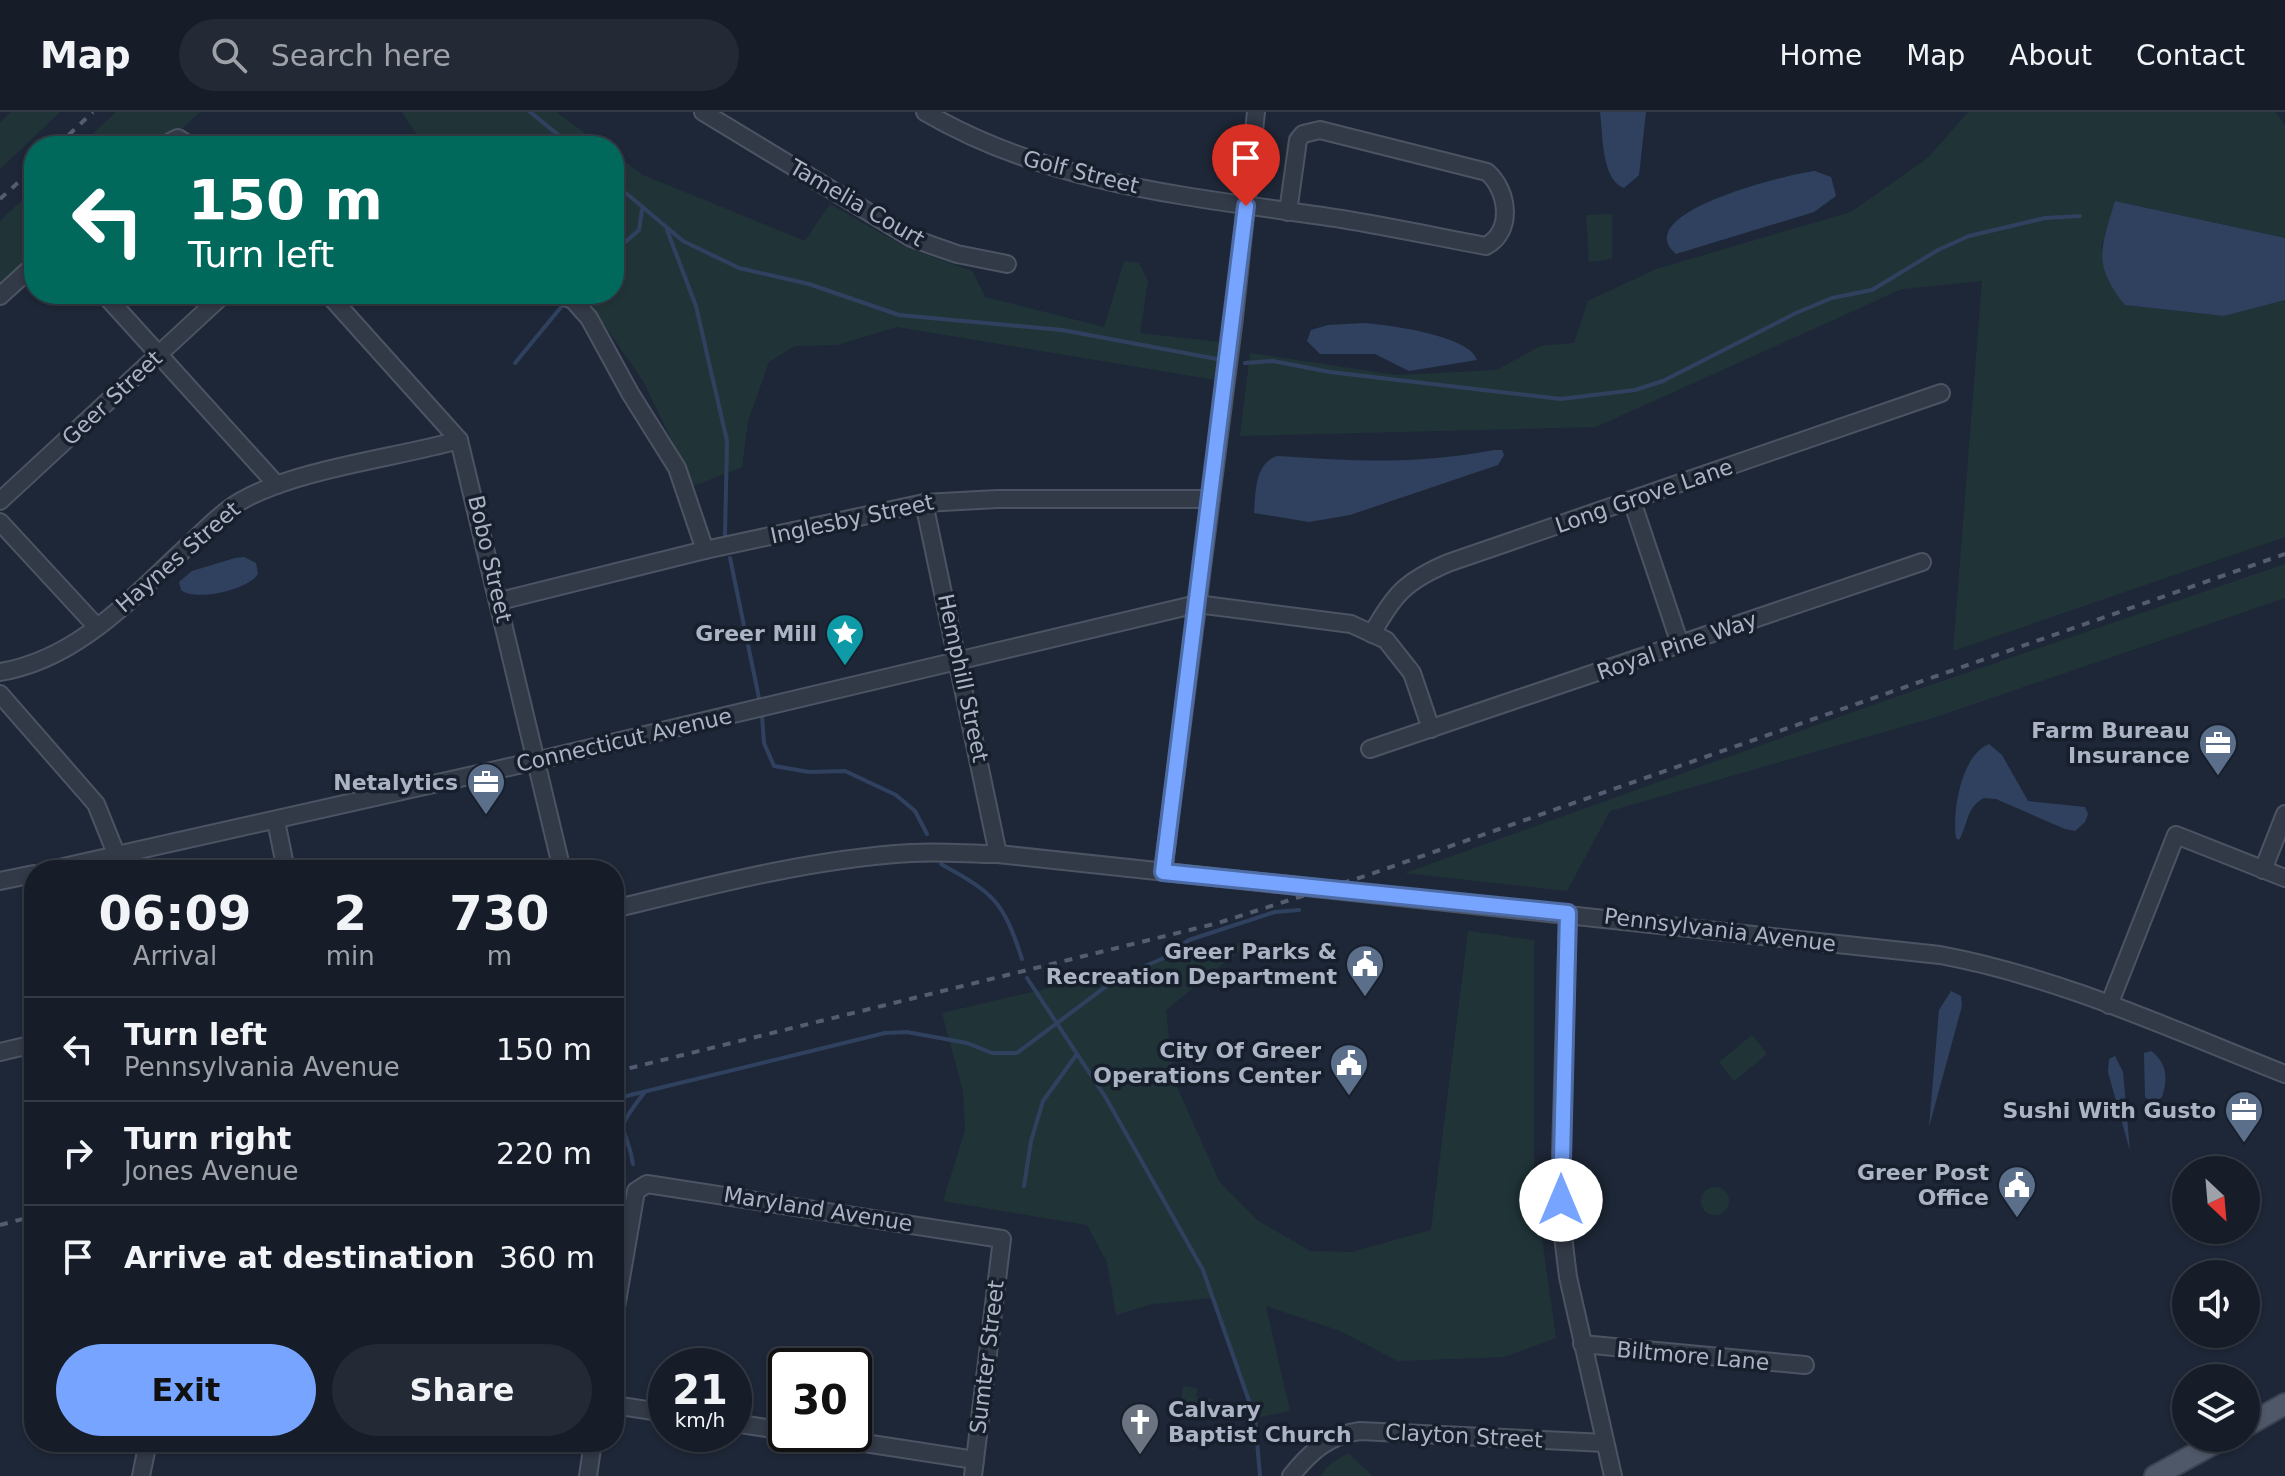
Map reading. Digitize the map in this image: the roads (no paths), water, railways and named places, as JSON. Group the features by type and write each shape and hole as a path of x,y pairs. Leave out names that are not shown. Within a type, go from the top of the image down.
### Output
{"main road":[{"path":"2260,1418 2285,1404"},
{"path":"2155,1476 2199,1452"}],"street":[{"name":"Golf Street","path":"925,112 974,140 1027,160 1220,204 1288,212 1486,246 1499,235 1505,220 1504,196 1498,182 1487,172 1320,130 1303,134 1298,140 1288,212"},
{"path":"1163,872 1256,112"},
{"name":"Tamelia Court","path":"713,115 911,238 940,250 1007,264"},
{"path":"0,296 24,274"},
{"path":"113,304 277,485"},
{"name":"Geer Street","path":"0,501 213,304"},
{"name":"Bobo Street","path":"337,304 459,440 560,860"},
{"path":"577,304 589,318 630,393 677,468 705,550"},
{"name":"Long Grove Lane","path":"1372,634 1392,597 1415,577 1941,393"},
{"name":"Haynes Street","path":"0,672 48,660 71,648 222,514 246,498 277,485 459,440"},
{"name":"Inglesby Street","path":"500,601 705,550 924,503 997,499 1211,499"},
{"path":"1632,501 1680,644"},
{"name":"Hemphill Street","path":"924,503 998,854"},
{"path":"0,522 97,627"},
{"name":"Royal Pine Way","path":"1370,749 1922,562"},
{"path":"1197,604 1351,624 1386,640 1412,673 1431,729"},
{"name":"Connecticut Avenue","path":"103,860 537,761 1197,604"},
{"path":"3,703 96,804 117,856"},
{"path":"2263,870 2285,814"},
{"path":"276,821 284,860"},
{"path":"2109,1005 2176,835 2285,878"},
{"name":"Pennsylvania Avenue","path":"624,907 741,878 823,863 912,853 998,854 1940,955 1988,964 2109,1005 2285,1074"},
{"path":"0,881 24,876"},
{"path":"1568,913 1561,1200 1568,1277 1613,1476"},
{"path":"0,1052 24,1046"},
{"name":"Maryland Avenue","path":"624,1261 636,1191 653,1183 1002,1239"},
{"name":"Sumter Street","path":"974,1468 1002,1239"},
{"name":"Biltmore Lane","path":"1582,1344 1805,1365"},
{"path":"624,1407 648,1410"},
{"name":"Clayton Street","path":"1291,1476 1302,1461 1332,1438 1360,1431 1605,1443"},
{"path":"872,1447 974,1468"},
{"path":"141,1476 146,1452"},
{"path":"588,1476 592,1452"}],"water":[{"path":"1600,112 1646,112 1639,175 1624,188 1616,183 1607,166"},
{"path":"1815,171 1831,177 1836,196 1814,212 1676,254 1667,239 1673,224 1717,198 1775,179"},
{"path":"2115,201 2285,238 2285,300 2224,316 2125,305 2108,278 2102,255"},
{"path":"1364,323 1444,338 1471,351 1477,360 1409,371 1375,354 1320,354 1307,341 1311,330 1328,325"},
{"path":"1502,450 1504,455 1498,465 1350,515 1309,522 1254,513 1260,472 1269,460 1277,456 1411,460"},
{"path":"244,557 256,563 258,574 244,585 221,592 198,595 181,590 179,582 192,571"},
{"path":"1989,744 2002,755 2028,801 2085,807 2088,814 2085,822 2075,831 2065,829 1996,799 1984,798 1974,806 1959,840 1956,838 1960,785 1971,760"},
{"path":"1951,991 1961,996 1962,1006 1929,1127 1939,1010"},
{"path":"2151,1051 2163,1066 2165,1077 2162,1097 2154,1103 2145,1097 2144,1053"},
{"path":"2115,1056 2123,1072 2130,1151 2108,1072 2109,1059"}],"waterway":[{"path":"530,112 560,136"},
{"path":"624,191 683,241 739,268 809,284 899,315 1062,330 1217,359"},
{"path":"624,243 639,230 642,210"},
{"path":"1245,363 1273,361 1330,372 1561,399 1635,390 1663,381 1796,313 1832,298 1872,290 1938,250 1969,236 2045,218 2080,216"},
{"path":"667,230 696,306 727,441 725,535"},
{"path":"515,363 562,306"},
{"path":"730,558 759,698"},
{"path":"762,716 764,743 774,766 809,772 845,771 896,795 915,811 927,834"},
{"path":"941,864 974,883 995,901 1009,924 1022,959"},
{"path":"624,1097 885,1033 907,1032 967,1043 992,1053 1017,1053 1120,976 1162,959 1189,940 1275,912 1299,910"},
{"path":"1027,978 1106,1098 1203,1270 1255,1418 1260,1476"},
{"path":"1024,1186 1031,1141 1043,1101 1077,1054"},
{"path":"633,1164 624,1123 644,1093"}],"railway":[{"path":"68,136 93,112"},
{"path":"0,199 24,177"},
{"path":"624,1070 1218,923 1368,875 2285,554"},
{"path":"0,1225 24,1219"}],"place":[{"name":"Greer Mill","path":"845,667"},
{"name":"Farm Bureau Insurance","path":"2218,777"},
{"name":"Netalytics","path":"486,816"},
{"name":"Greer Parks & Recreation Department","path":"1365,998"},
{"name":"City Of Greer Operations Center","path":"1349,1097"},
{"name":"Sushi With Gusto","path":"2244,1144"},
{"name":"Greer Post Office","path":"2017,1219"},
{"name":"Calvary Baptist Church","path":"1140,1456"}]}
